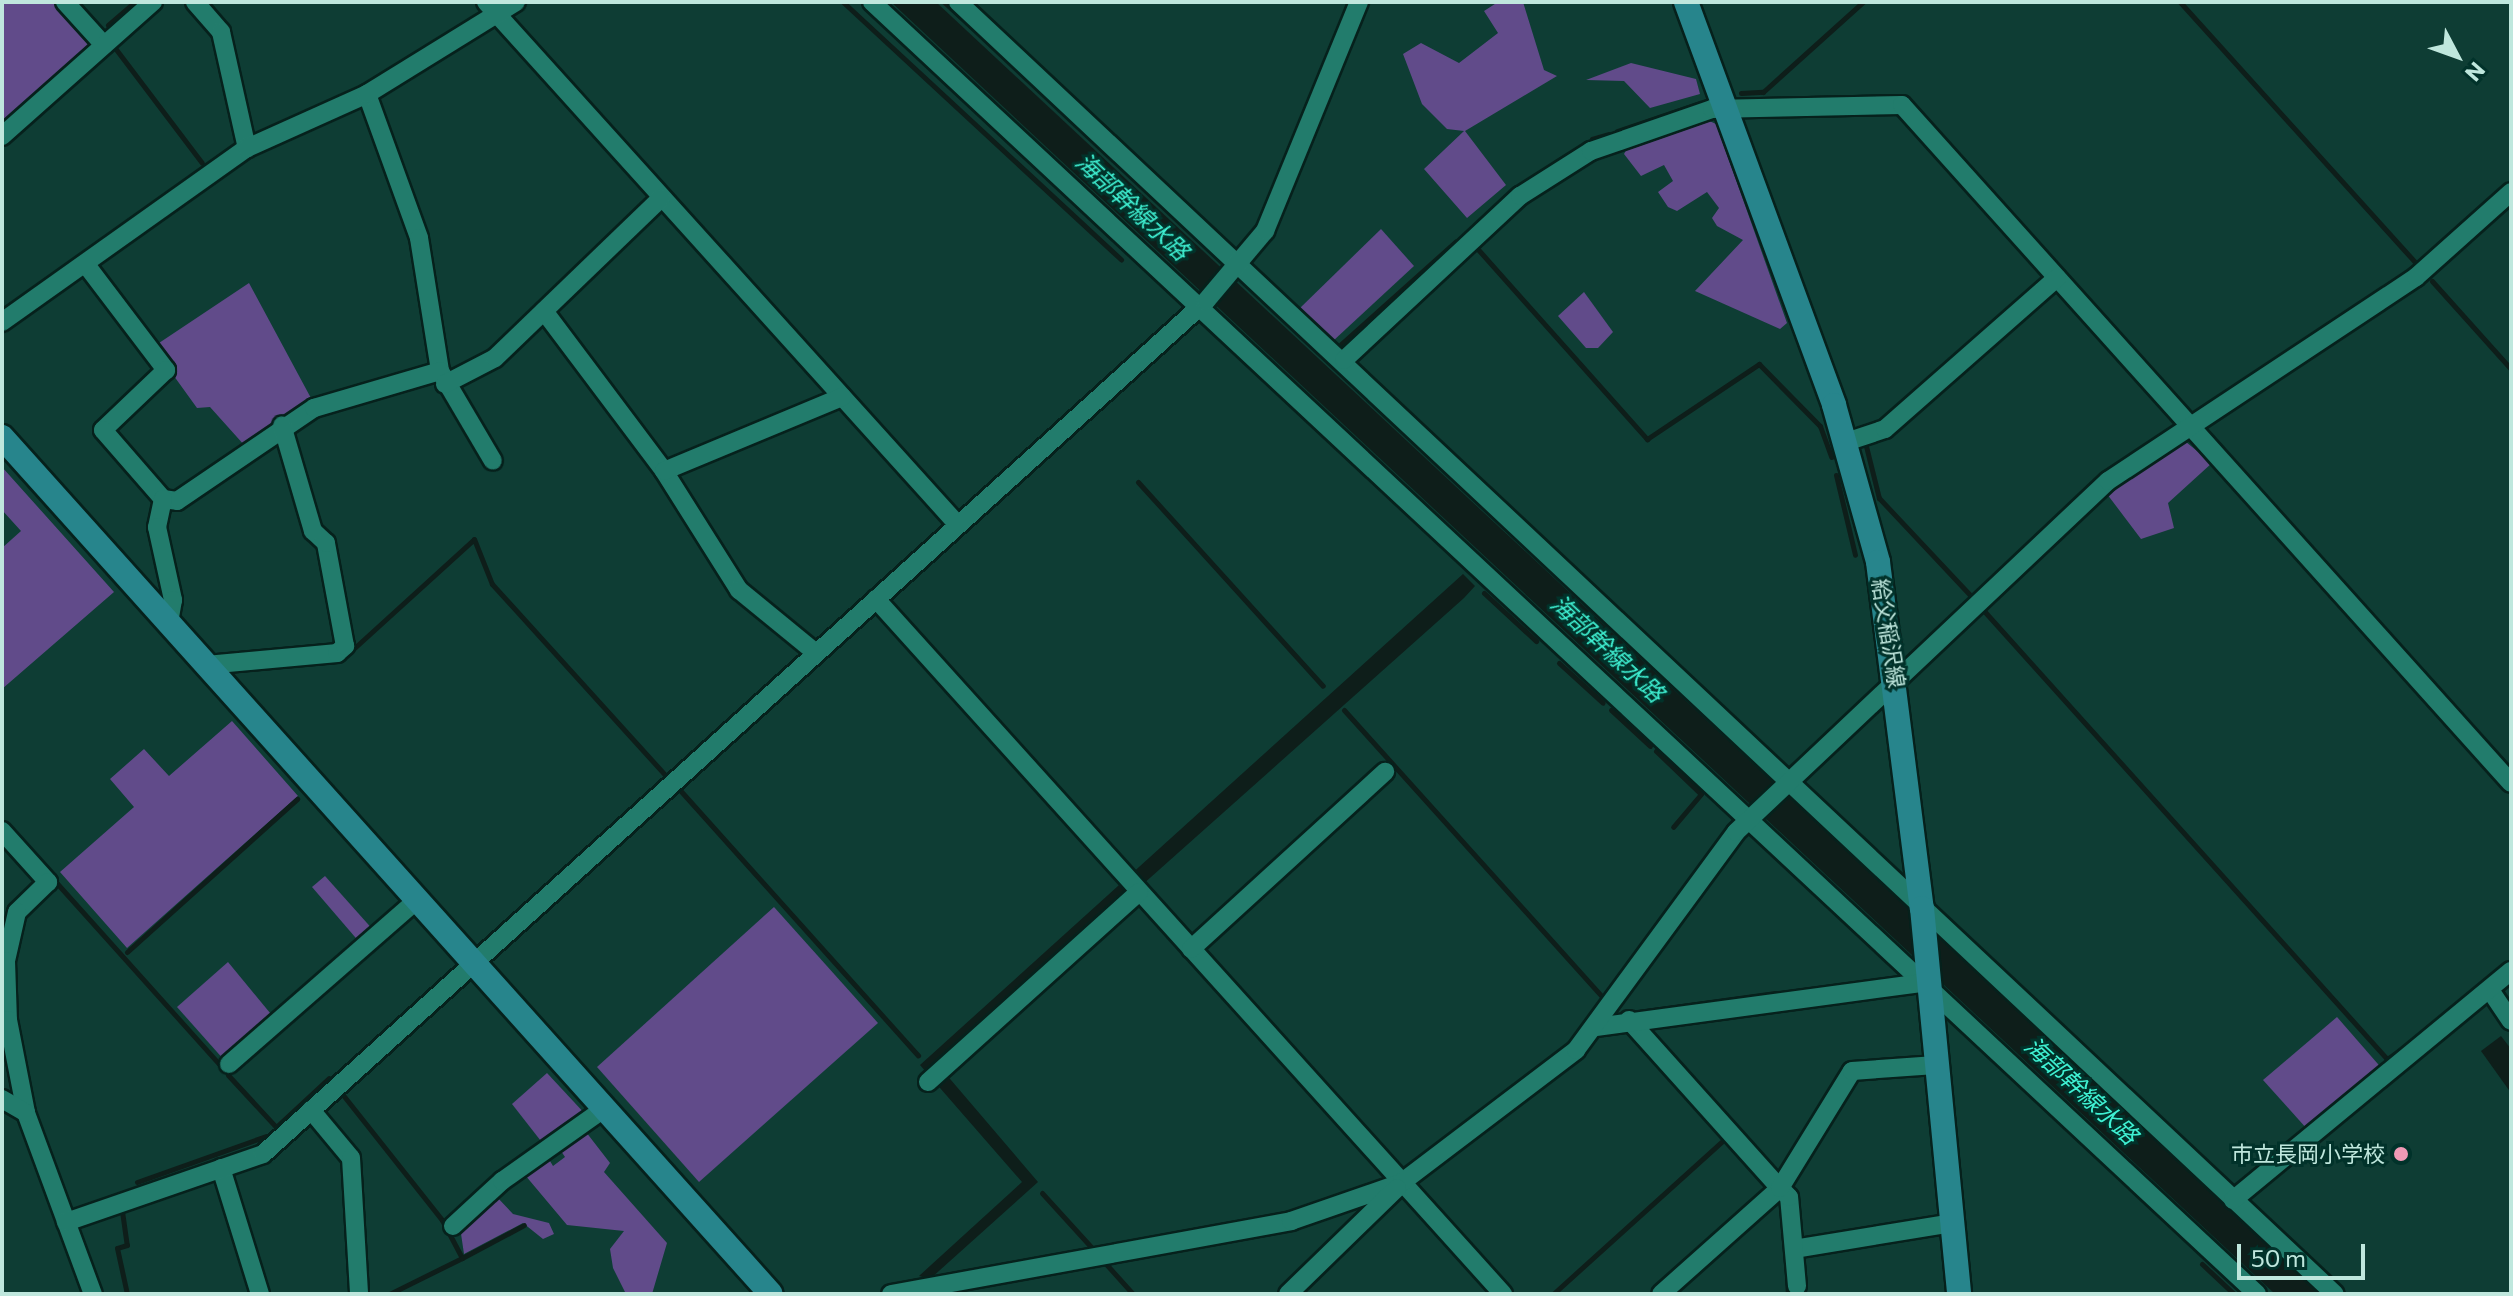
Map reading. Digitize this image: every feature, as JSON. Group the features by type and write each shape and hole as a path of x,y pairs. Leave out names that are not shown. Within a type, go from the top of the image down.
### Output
{"main road":[{"name":"給父稲沢線","path":"1686,2 1846,442 1878,562 1896,676 1959,1294"},
{"path":"2,437 771,1294"}],"street":[{"path":"65,2 104,45"},
{"path":"2,136 153,2"},
{"path":"195,2 221,32 247,148"},
{"path":"486,2 958,525"},
{"path":"2,322 87,266 247,148 367,94 499,17 516,2"},
{"path":"872,2 1203,303 2257,1294"},
{"path":"958,2 1344,360 1922,913 2335,1294"},
{"path":"66,1222 263,1154 1203,303 1240,265 1265,231 1359,2"},
{"path":"367,94 419,238 443,377 493,461"},
{"path":"1344,360 1520,196 1591,151 1726,109 1902,105 2511,783"},
{"path":"1288,1294 1383,1209 1401,1183 1576,1050 1750,817 1896,676 2108,481 2416,277 2511,192"},
{"path":"87,266 166,370 103,430 163,499 177,501 282,425 314,408 443,377 495,358 661,198"},
{"path":"1846,442 1885,429 2057,278"},
{"path":"544,311 664,471 739,590 816,653"},
{"path":"664,471 842,397"},
{"path":"206,665 337,653 345,646 326,543 313,531 282,425"},
{"path":"163,499 157,527 173,600 169,623"},
{"path":"876,599 1503,1294"},
{"path":"1191,949 1385,772"},
{"path":"2,831 48,882 17,912 6,961 8,1020 26,1113 93,1294"},
{"path":"934,1077 1134,886"},
{"path":"229,1064 418,899"},
{"path":"2233,1200 2511,971"},
{"path":"1596,1027 1629,1020 1926,983"},
{"path":"2490,990 2511,1021"},
{"path":"1629,1020 1789,1197 1797,1286"},
{"path":"1661,1294 1780,1188 1852,1071 1936,1065"},
{"path":"2,1099 26,1113"},
{"path":"453,1226 502,1181 605,1108"},
{"path":"311,1110 351,1158 359,1294"},
{"path":"221,1168 260,1294"},
{"path":"891,1294 1291,1221 1401,1183"},
{"path":"1794,1249 1952,1223"}],"shaded area":[{"path":"2,2 60,2 95,41 2,127"},
{"path":"1498,2 1523,2 1544,70 1557,76 1465,131 1506,185 1467,218 1424,169 1464,131 1447,129 1422,104 1403,54 1421,43 1459,63 1498,33 1484,11"},
{"path":"1631,63 1696,79 1700,94 1650,108 1624,81 1586,80"},
{"path":"1705,119 1716,124 1787,323 1780,329 1695,291 1743,240 1717,226 1712,218 1719,208 1707,192 1677,211 1668,207 1658,192 1673,181 1664,165 1641,176 1624,154 1630,143"},
{"path":"1381,229 1414,266 1333,341 1299,309"},
{"path":"249,283 312,400 245,446 210,407 197,408 153,347"},
{"path":"1584,292 1613,332 1598,348 1586,348 1558,316"},
{"path":"2186,442 2212,463 2168,503 2174,528 2141,539 2107,494"},
{"path":"2,467 114,592 2,689 2,548 21,531 2,510"},
{"path":"232,721 298,796 127,948 60,872 134,807 110,779 144,749 169,776"},
{"path":"325,876 375,932 361,944 312,887"},
{"path":"774,907 878,1023 699,1182 597,1067"},
{"path":"228,962 275,1019 225,1061 177,1007"},
{"path":"2337,1017 2384,1071 2307,1129 2263,1080"},
{"path":"547,1073 587,1116 544,1145 512,1104"},
{"path":"586,1132 610,1163 604,1172 667,1243 652,1294 626,1294 613,1268 610,1249 624,1231 567,1225 525,1175 547,1156 553,1166 565,1157 559,1148"},
{"path":"496,1196 513,1214 549,1223 554,1234 543,1239 523,1223 464,1254 460,1227"}],"water":[{"name":"海部幹線水路","path":"891,2 936,2 2322,1294 2275,1294"},
{"path":"1463,574 1475,586 1464,598 939,1066 1038,1182 930,1279 919,1276 1022,1182 920,1065"},
{"path":"2501,1036 2511,1049 2511,1093 2481,1051"}],"waterway":[{"path":"108,25 134,2"},
{"path":"843,2 1121,259"},
{"path":"944,2 971,26"},
{"path":"1741,93 1763,92 1863,2"},
{"path":"2180,2 2415,262"},
{"path":"115,48 202,163"},
{"path":"1617,131 1700,103"},
{"path":"1592,139 1608,134"},
{"path":"1556,162 1586,144"},
{"path":"1341,344 1456,241"},
{"path":"1475,246 1647,439 1759,364 1820,426 1831,457"},
{"path":"2432,281 2511,369"},
{"path":"1865,442 1879,498 1969,594"},
{"path":"1836,475 1855,555"},
{"path":"1138,482 1323,686"},
{"path":"351,651 474,539 492,584 669,779"},
{"path":"1484,593 1536,641"},
{"path":"1985,612 2387,1059 2411,1042"},
{"path":"1559,663 1603,703"},
{"path":"1344,710 1601,995"},
{"path":"1611,710 1650,746"},
{"path":"1656,751 1701,794 1673,827"},
{"path":"679,789 918,1055"},
{"path":"127,952 297,799"},
{"path":"54,880 219,1064"},
{"path":"1631,1013 1776,993"},
{"path":"228,1075 276,1127 329,1078"},
{"path":"343,1095 442,1220 462,1258 389,1294"},
{"path":"137,1182 266,1136"},
{"path":"1553,1294 1721,1142"},
{"path":"1042,1193 1092,1248"},
{"path":"122,1211 127,1245 117,1248 127,1294"},
{"path":"462,1258 524,1225"},
{"path":"1106,1264 1133,1294"},
{"path":"2202,1264 2234,1294"},
{"path":"1787,1271 1788,1294"}],"place":[{"name":"市立長岡小学校","path":"2401,1154"}]}
